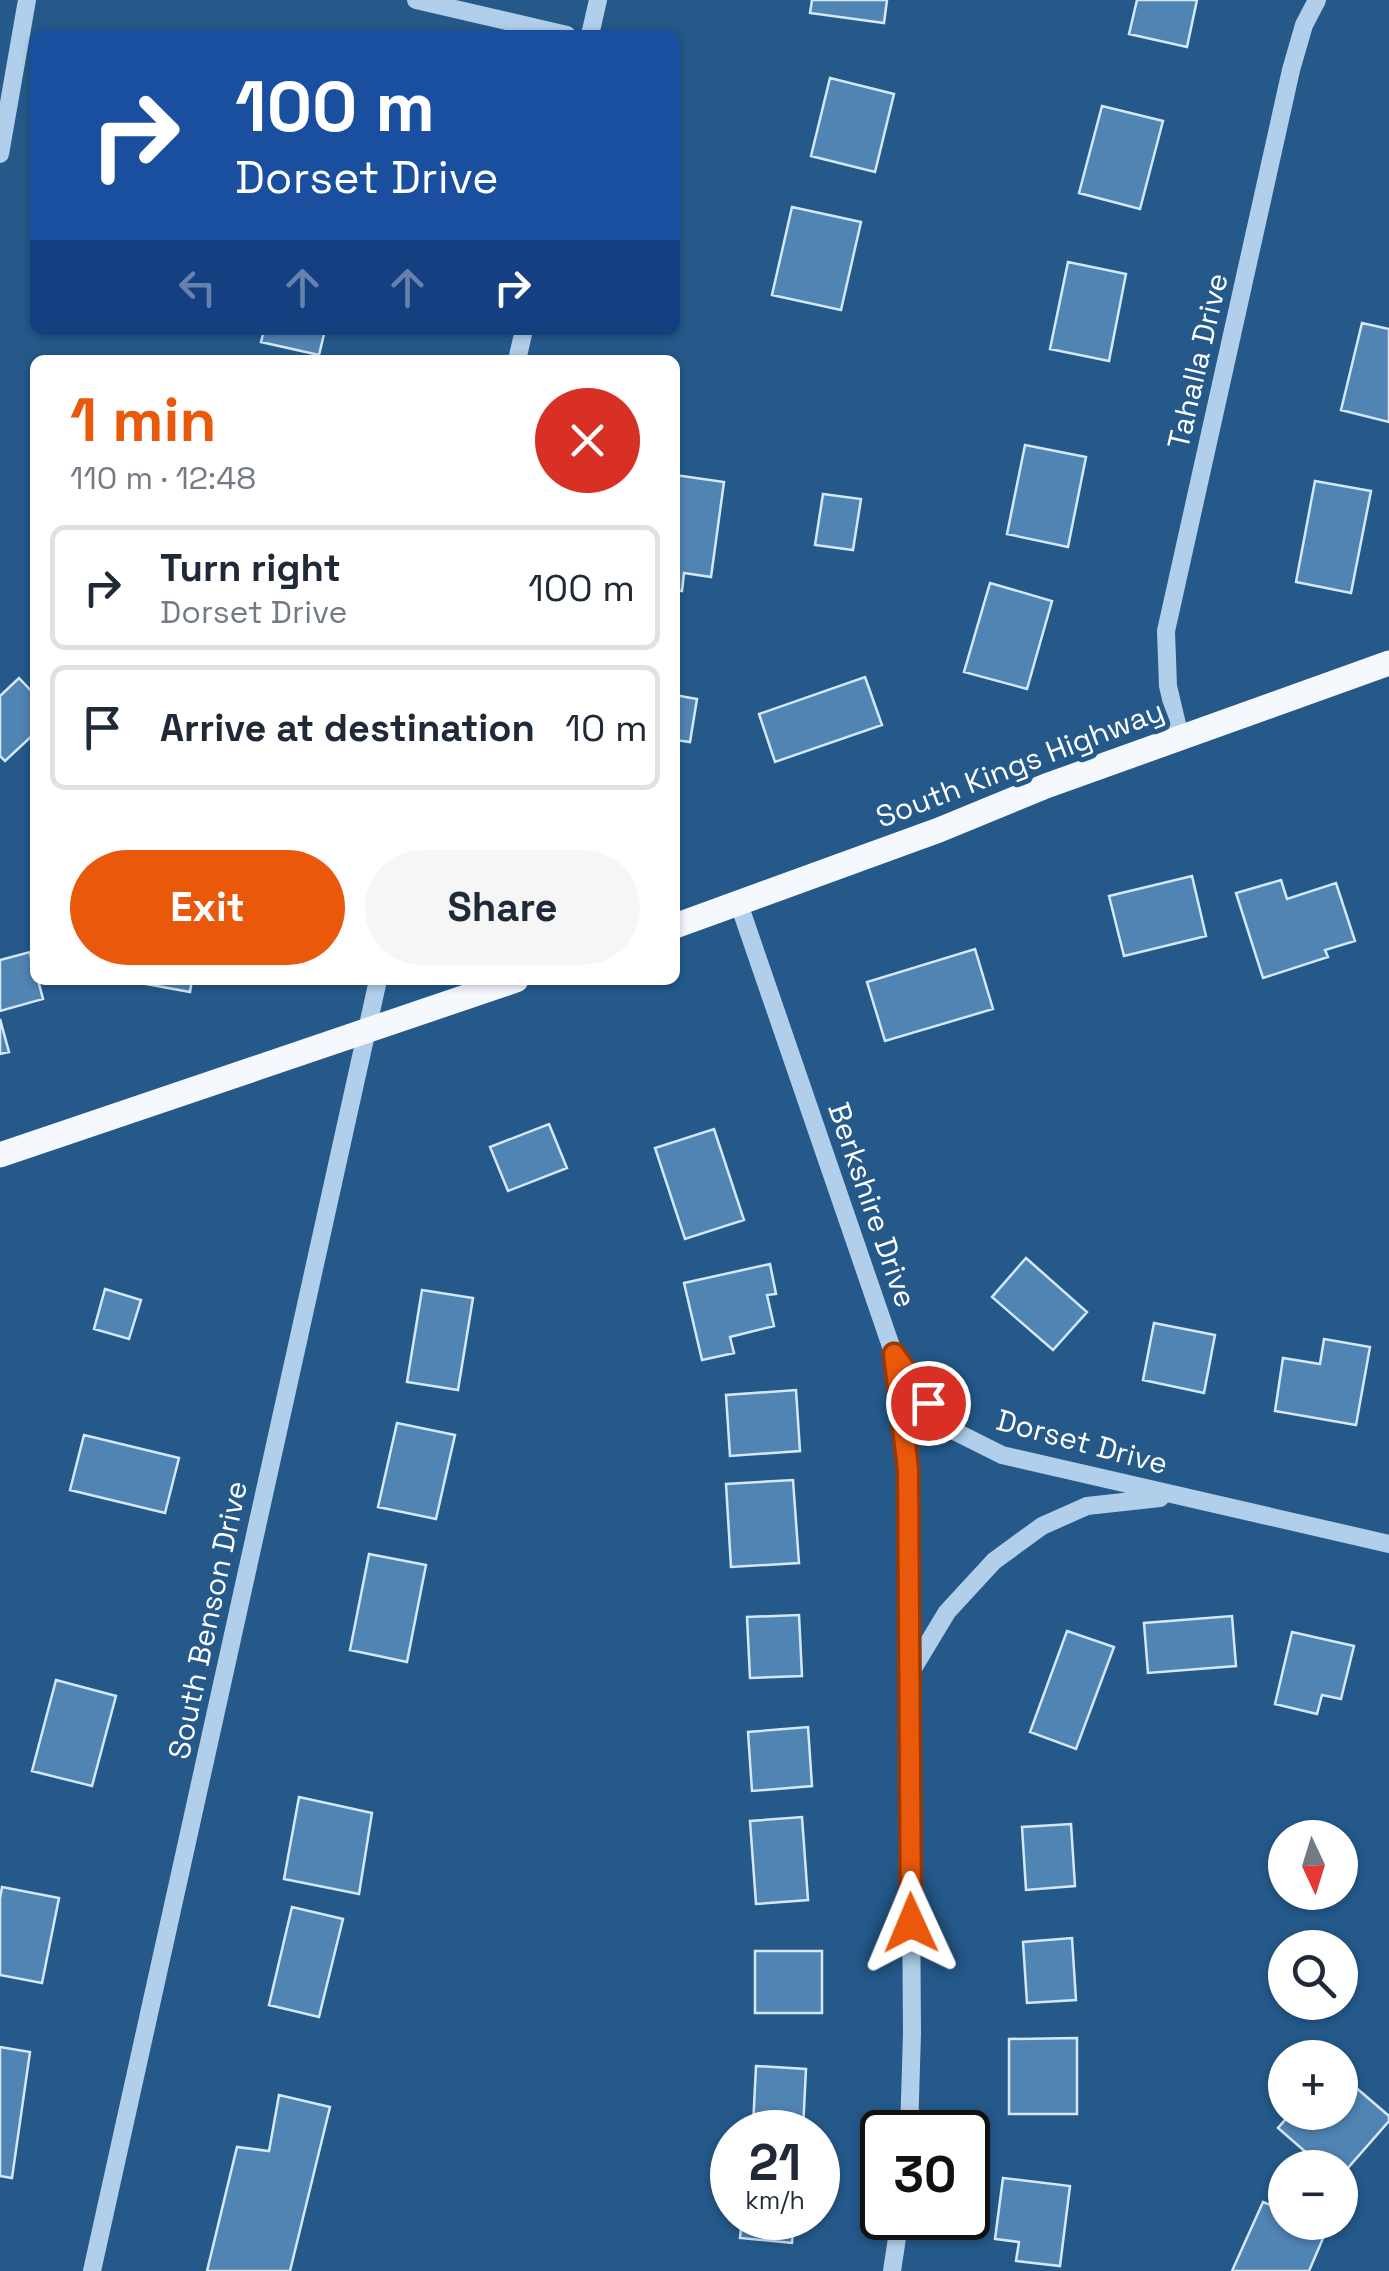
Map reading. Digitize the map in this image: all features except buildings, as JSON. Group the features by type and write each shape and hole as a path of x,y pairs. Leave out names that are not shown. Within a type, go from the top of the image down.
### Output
{"main road":[{"name":"South Kings Highway","path":"680,924 939,830 1046,786 1389,663"},
{"path":"0,1155 501,985"}],"street":[{"path":"0,154 28,0"},
{"path":"416,0 545,30"},
{"path":"591,30 598,0"},
{"name":"Tahalla Drive","path":"1180,737 1165,667 1166,631 1291,70 1304,25 1317,0"},
{"name":"Berkshire Drive","path":"739,904 894,1354 908,1469 910,2110"},
{"name":"South Benson Drive","path":"92,2271 377,985"},
{"name":"Dorset Drive","path":"894,1354 928,1403 956,1432 1002,1456 1389,1544"},
{"name":"Dorset Drive","path":"908,1676 947,1612 994,1561 1042,1526 1087,1506 1175,1496"},
{"path":"892,2271 897,2240"}],"route":[{"path":"911,1923 908,1469 894,1354 928,1403"}]}
